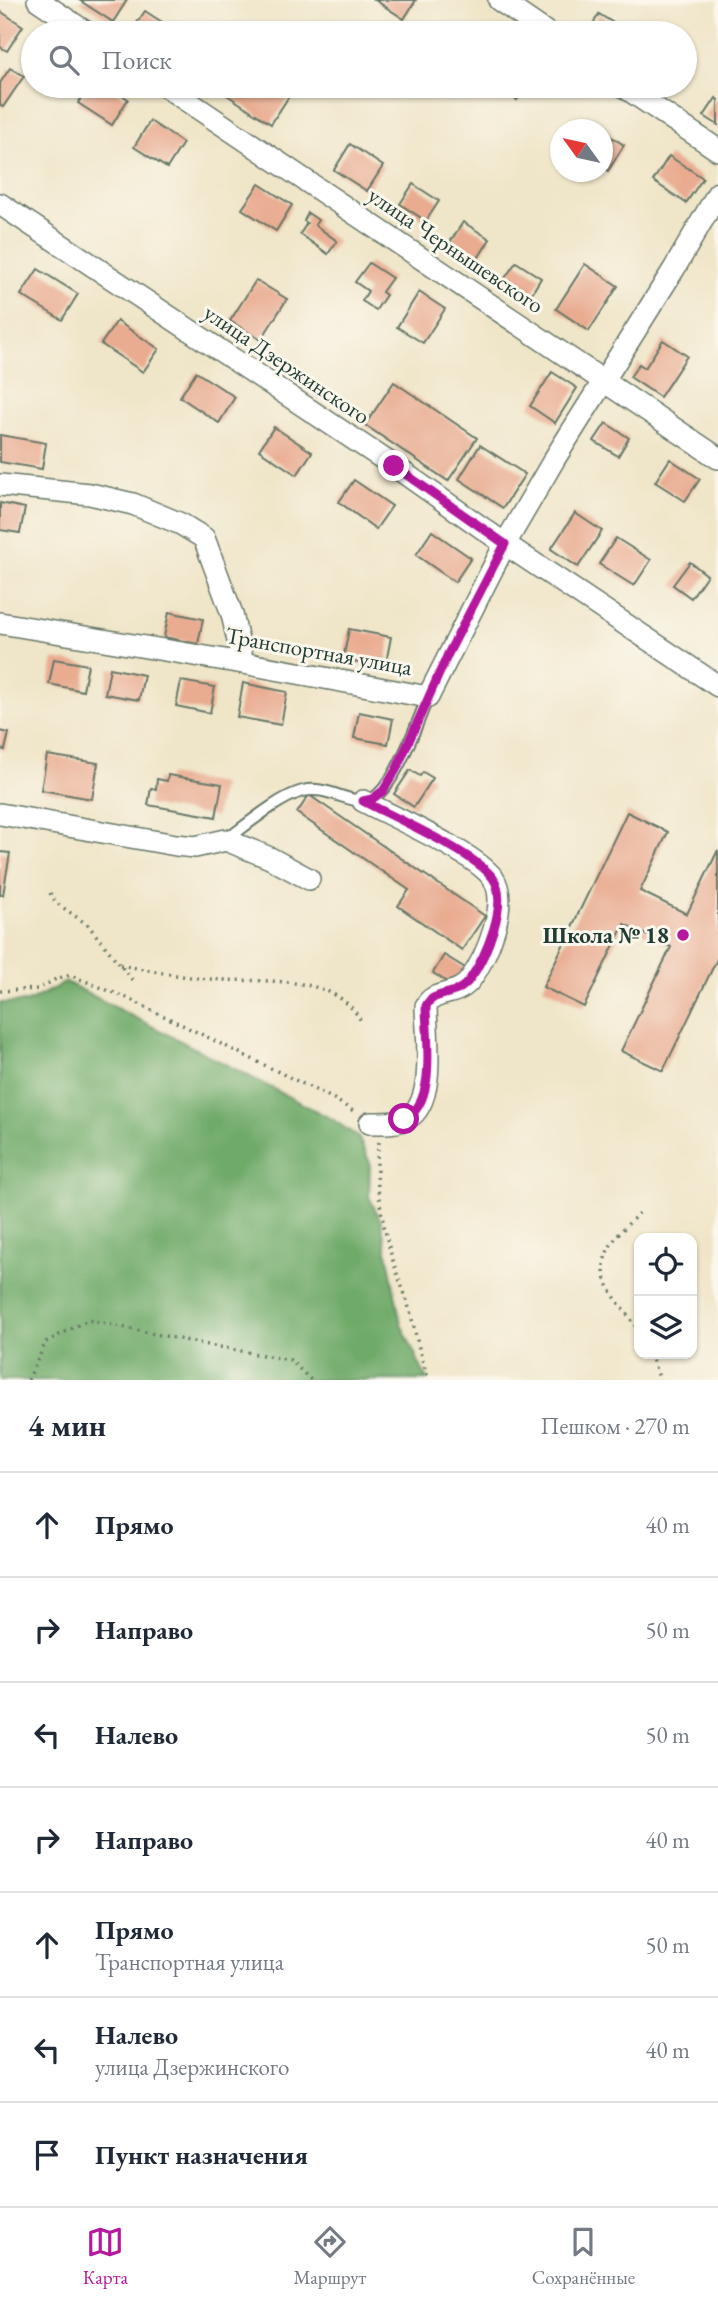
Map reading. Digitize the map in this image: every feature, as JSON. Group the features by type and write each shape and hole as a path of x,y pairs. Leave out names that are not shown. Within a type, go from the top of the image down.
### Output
{"street":[{"path":"38,0 70,21"},
{"path":"499,0 530,21"},
{"name":"улица Чернышевского","path":"183,98 718,458"},
{"path":"641,98 718,150"},
{"name":"Транспортная улица","path":"0,623 243,663 428,698 505,544 718,193"},
{"name":"улица Дзержинского","path":"0,204 394,466 718,687"},
{"path":"0,485 90,494 133,504 181,524 204,538 232,614 243,663"},
{"path":"363,801 484,869 495,882 499,902 489,941 471,978 461,989 434,996 426,1006 428,1068 416,1111 400,1121 370,1123"},
{"path":"0,814 176,845 195,847 226,840 270,858 309,879"}],"lane":[{"path":"226,840 287,798 302,791 323,791 363,801 372,799 386,787 428,698"}],"path":[{"path":"50,893 55,902 88,925 133,981"},
{"path":"120,964 176,976 284,983 321,989 349,1003 362,1023"},
{"path":"0,991 38,989 70,975 127,998 297,1080 334,1099 370,1123 379,1140 375,1171 388,1243 429,1380"},
{"path":"634,1324 610,1292 603,1268 610,1245 639,1213"},
{"path":"27,1380 46,1342 88,1320 203,1345 290,1360 311,1380"},
{"path":"652,1359 660,1380"}],"green space":[{"path":"66,982 332,1119 358,1137 370,1163 369,1197 381,1221 401,1324 427,1380 0,1380 0,1003 28,1002"}],"building":[{"path":"79,0 127,0 111,21"},
{"path":"375,0 416,0 404,19"},
{"path":"0,11 21,25 21,29 7,51 0,47"},
{"path":"145,11 160,21 138,21"},
{"path":"599,14 610,21 595,21"},
{"path":"10,68 21,74 21,80 3,107 0,105 0,83"},
{"path":"81,98 128,99 112,125 78,103"},
{"path":"232,98 288,98 271,124"},
{"path":"716,98 718,100 718,125 704,116"},
{"path":"150,121 183,143 167,168 134,147"},
{"path":"613,138 624,145 613,163"},
{"path":"350,144 383,166 367,191 334,170"},
{"path":"669,156 703,178 686,203 653,181"},
{"path":"259,184 292,205 276,231 242,209"},
{"path":"413,184 439,201 426,221 400,204"},
{"path":"308,213 318,220 315,225 337,241 328,254 300,234 307,223 304,221"},
{"path":"463,222 490,239 477,260 450,242"},
{"path":"516,262 541,278 529,298 503,281"},
{"path":"369,263 392,278 382,292 386,295 376,310 362,301 368,291 355,282"},
{"path":"585,264 618,286 589,331 556,309"},
{"path":"38,269 78,294 62,320 21,295"},
{"path":"256,280 287,299 261,340 230,321"},
{"path":"419,292 445,309 423,343 397,327"},
{"path":"117,321 159,349 143,372 101,344"},
{"path":"663,340 687,356 660,397 630,377 639,364 645,368"},
{"path":"196,372 235,397 219,423 180,397"},
{"path":"552,372 577,388 555,423 530,406"},
{"path":"394,382 477,438 448,481 365,425"},
{"path":"606,423 629,438 618,456 594,441"},
{"path":"274,427 312,452 297,475 259,450"},
{"path":"0,435 46,443 42,469 0,462"},
{"path":"480,445 525,474 503,508 459,479"},
{"path":"670,459 700,479 685,501 655,482"},
{"path":"354,480 392,506 376,529 339,502"},
{"path":"0,503 25,508 20,533 0,530"},
{"path":"575,513 602,531 578,567 551,549"},
{"path":"432,531 471,558 455,582 416,555"},
{"path":"616,538 651,560 634,586 599,564"},
{"path":"690,562 707,575 691,598 673,585"},
{"path":"169,612 203,619 198,644 164,637"},
{"path":"349,629 391,637 385,668 343,660"},
{"path":"54,659 88,665 83,691 49,684"},
{"path":"110,668 144,675 139,700 105,694"},
{"path":"181,681 215,687 210,713 176,706"},
{"path":"243,683 287,692 281,725 237,717"},
{"path":"359,712 393,719 388,744 354,738"},
{"path":"0,731 9,733 5,750 0,749"},
{"path":"47,755 98,763 92,799 41,790"},
{"path":"410,770 420,776 423,772 433,778 414,807 394,794"},
{"path":"168,775 222,784 216,817 148,805 151,788 156,789 157,779 167,781"},
{"path":"309,795 485,916 462,950 398,906 409,890 297,813"},
{"name":"Школа № 18","path":"627,812 668,832 640,891 687,914 718,850 718,957 663,1071 621,1051 671,947 624,924 584,1007 543,987"},
{"path":"0,852 10,853 3,895 0,895"},
{"path":"444,955 467,969 455,987 433,973"}],"place":[{"name":"Школа № 18","path":"683,935"}],"route":[{"path":"394,466 505,544 448,654 396,770 383,791 372,799 363,801 467,857 490,875 498,890 497,916 474,973 461,989 434,996 426,1006 429,1052 426,1084 416,1111 404,1119"}]}
